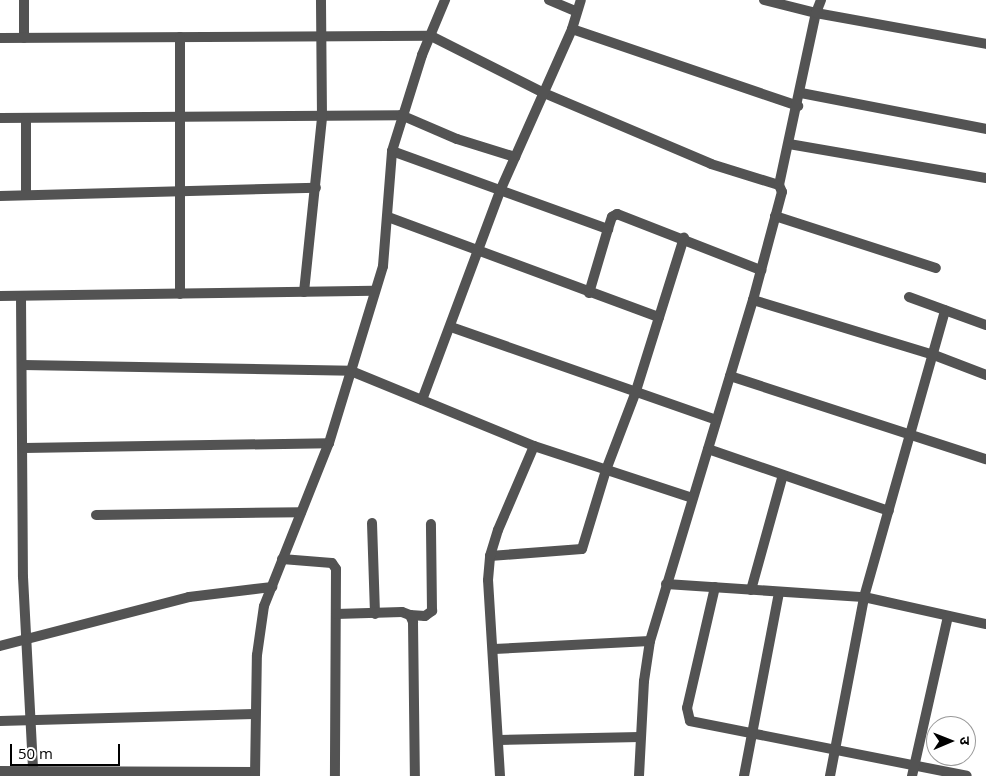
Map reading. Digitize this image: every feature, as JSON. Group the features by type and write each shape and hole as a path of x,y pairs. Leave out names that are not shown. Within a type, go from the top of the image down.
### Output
{"street":[{"path":"24,0 24,38"},
{"path":"304,292 322,117 321,0"},
{"path":"0,771 254,774 254,714 260,627 264,606 329,443 383,266 392,151 401,115 445,0"},
{"path":"549,0 577,12"},
{"path":"422,400 451,327 500,191 572,29 581,0"},
{"path":"764,0 816,13 986,44"},
{"path":"639,776 640,738 650,641 753,300 782,192 779,185 801,93 816,13 821,0"},
{"path":"572,29 798,106"},
{"path":"0,38 431,36 544,93 712,164 779,185"},
{"path":"180,37 180,294"},
{"path":"801,93 986,130"},
{"path":"0,118 180,119 401,115 457,139 515,157"},
{"path":"26,118 26,195"},
{"path":"789,144 986,178"},
{"path":"392,151 608,229"},
{"path":"0,196 180,193 316,188"},
{"path":"589,293 608,229 612,218 617,214 684,238 761,270"},
{"path":"775,216 936,268"},
{"path":"388,217 589,293 659,317"},
{"path":"490,556 582,549 606,470 636,394 684,238"},
{"path":"0,296 374,291"},
{"path":"21,296 26,640 33,771"},
{"path":"909,297 986,325"},
{"path":"753,300 934,355 986,375"},
{"path":"830,776 864,597 934,355 945,310"},
{"path":"451,327 636,394 716,420"},
{"path":"23,365 351,371 534,446 692,498"},
{"path":"730,376 986,459"},
{"path":"24,448 329,443"},
{"path":"500,776 500,740 488,580 490,556 498,530 534,446"},
{"path":"708,448 889,511"},
{"path":"752,590 783,475"},
{"path":"96,515 301,512"},
{"path":"372,523 375,614"},
{"path":"336,614 402,612 410,615 425,616 432,611 431,524"},
{"path":"282,559 332,563 336,569 335,776"},
{"path":"666,584 864,597 986,624"},
{"path":"0,646 190,597 272,587"},
{"path":"715,588 687,716 698,724 836,751 915,764 967,776"},
{"path":"744,776 779,592"},
{"path":"410,615 413,622 415,776"},
{"path":"912,776 948,616"},
{"path":"494,649 650,641"},
{"path":"0,722 254,714"},
{"path":"500,740 640,738"}]}
